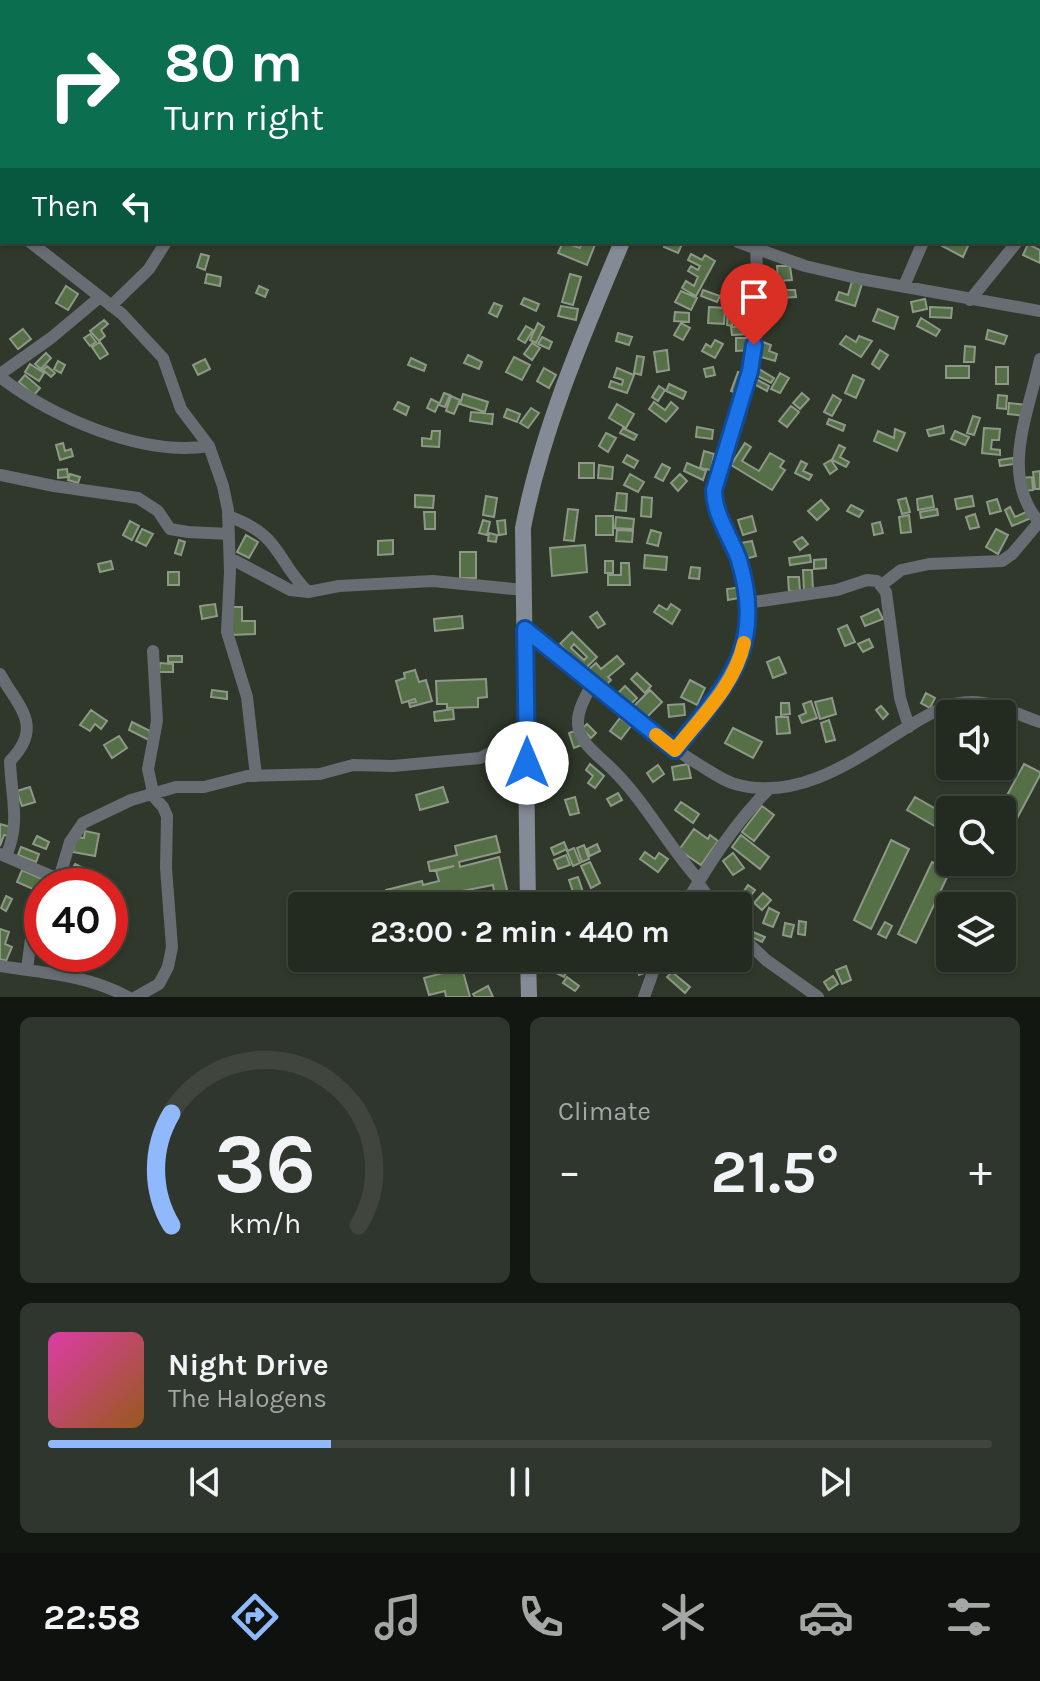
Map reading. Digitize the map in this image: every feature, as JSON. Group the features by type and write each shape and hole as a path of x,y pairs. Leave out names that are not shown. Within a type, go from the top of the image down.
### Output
{"street":[{"path":"33,244 111,306 163,358 181,409 209,446 223,486 228,516 227,632 247,697 256,776"},
{"path":"111,306 149,269 165,244"},
{"path":"528,892 523,528 532,480 582,336 621,244"},
{"path":"744,244 805,266 1040,311"},
{"path":"904,286 922,244"},
{"path":"970,300 1015,244"},
{"path":"675,750 715,700 741,660 748,624 739,561 714,505 714,490 750,371 759,319 756,248"},
{"path":"100,297 0,375 32,399 85,426 177,448 209,446"},
{"path":"883,584 901,570 929,564 1002,561 1012,554 1039,521 1023,499 1017,460 1040,359"},
{"path":"0,475 138,498 158,511 170,529 229,534"},
{"path":"228,516 258,530 272,542 295,580 308,592"},
{"path":"230,558 290,590 308,592 339,586 433,581 524,590"},
{"path":"747,603 837,590 867,580 883,584 900,698 909,727"},
{"path":"525,629 675,750 732,784 757,789 817,779 854,763 934,712 969,702 986,703 1040,722"},
{"path":"136,997 163,979 172,947 166,868 167,816 153,795 148,769 157,721 153,651"},
{"path":"0,674 23,708 27,734 22,748 10,761 16,824 14,840 3,855 27,868"},
{"path":"592,684 580,708 578,725 582,736 633,790 706,892"},
{"path":"62,868 70,842 83,823 105,810 176,787 204,787 256,776 320,774 353,765 393,766 480,758 527,734"},
{"path":"692,892 753,805 770,788"},
{"path":"752,946 776,968 818,997"},
{"path":"0,966 24,969"},
{"path":"48,972 102,984 128,997"},
{"path":"528,972 529,997"},
{"path":"644,997 653,972"}],"building":[{"path":"562,244 580,248 581,244 595,244 587,265 558,253"},
{"path":"665,244 682,244 678,253 664,247"},
{"path":"964,244 968,246 963,257 942,246"},
{"path":"1028,244 1040,250 1040,263 1023,255"},
{"path":"201,254 209,256 205,270 197,267"},
{"path":"691,254 702,260 705,255 715,261 696,296 682,288 686,281 694,286 698,277 688,271 691,266 698,270 700,266 688,260"},
{"path":"777,266 790,266 792,280 778,281"},
{"path":"207,274 221,277 220,286 205,283"},
{"path":"570,274 581,277 573,305 562,302"},
{"path":"729,278 735,280 728,300 722,297"},
{"path":"852,281 862,284 855,306 836,300 839,292 848,295"},
{"path":"66,286 78,294 68,310 56,303"},
{"path":"259,286 268,290 265,297 256,293"},
{"path":"733,289 744,293 739,307 728,304"},
{"path":"703,290 720,296 717,302 701,296"},
{"path":"780,290 795,290 796,297 781,298"},
{"path":"681,291 697,298 691,310 675,302"},
{"path":"524,298 539,304 536,311 521,304"},
{"path":"925,299 927,309 913,312 911,302"},
{"path":"494,303 502,306 497,317 489,313"},
{"path":"561,306 578,309 576,320 558,316"},
{"path":"709,307 725,308 724,324 708,323"},
{"path":"930,307 952,308 951,318 930,317"},
{"path":"728,308 734,309 732,326 727,325"},
{"path":"878,309 898,317 894,329 873,321"},
{"path":"675,312 689,313 689,322 674,321"},
{"path":"921,318 940,330 936,336 917,326"},
{"path":"104,320 108,324 101,330 105,336 99,341 90,331"},
{"path":"538,323 544,327 536,343 530,340"},
{"path":"681,323 690,328 683,340 674,335"},
{"path":"526,326 533,330 525,343 518,339"},
{"path":"750,326 751,334 732,335 731,327"},
{"path":"23,329 31,339 18,349 10,339"},
{"path":"988,330 1007,336 1004,344 986,339"},
{"path":"618,333 632,337 629,345 616,341"},
{"path":"90,334 96,342 90,346 84,338"},
{"path":"846,336 856,342 859,336 872,341 861,357 840,344"},
{"path":"542,337 552,342 549,349 538,344"},
{"path":"736,338 752,338 752,350 736,351"},
{"path":"715,340 723,344 715,358 702,351 706,344 711,347"},
{"path":"100,342 108,354 100,359 92,347"},
{"path":"763,342 771,345 769,351 777,354 775,361 758,356"},
{"path":"532,343 540,348 532,360 524,354"},
{"path":"965,346 975,347 974,362 964,362"},
{"path":"667,350 669,370 657,372 654,352"},
{"path":"880,350 888,355 879,369 872,364"},
{"path":"46,353 51,358 41,369 35,364"},
{"path":"468,355 482,362 479,369 464,363"},
{"path":"637,356 644,357 641,375 634,373"},
{"path":"514,357 530,365 522,380 506,372"},
{"path":"411,358 426,365 424,371 408,365"},
{"path":"205,359 210,369 198,375 193,365"},
{"path":"58,361 65,365 61,373 54,369"},
{"path":"30,364 44,373 39,381 25,372"},
{"path":"47,366 55,373 51,377 43,370"},
{"path":"946,366 969,366 969,378 946,378"},
{"path":"713,367 715,375 706,377 704,369"},
{"path":"996,367 1008,367 1008,384 996,384"},
{"path":"544,368 556,375 549,388 537,381"},
{"path":"617,368 634,375 627,393 609,387 611,381 622,385 623,380 614,377"},
{"path":"759,369 774,378 771,383 756,375"},
{"path":"738,372 747,375 740,395 731,391"},
{"path":"780,373 789,378 780,393 771,389"},
{"path":"25,375 40,388 34,395 19,382"},
{"path":"853,375 864,380 856,398 845,393"},
{"path":"756,379 769,386 767,391 754,384"},
{"path":"669,384 686,392 683,399 666,391"},
{"path":"659,386 665,390 658,401 652,397"},
{"path":"444,393 450,395 445,407 439,405"},
{"path":"802,393 809,399 800,409 793,403"},
{"path":"463,394 488,402 485,412 460,404"},
{"path":"833,395 841,400 832,416 824,412"},
{"path":"998,395 1007,396 1006,409 997,408"},
{"path":"451,396 460,400 454,414 446,411"},
{"path":"431,399 439,403 435,412 427,408"},
{"path":"398,402 409,407 406,415 394,409"},
{"path":"654,402 665,410 671,402 678,408 666,422 649,409"},
{"path":"1009,403 1027,405 1026,416 1008,414"},
{"path":"617,404 634,414 626,428 609,418"},
{"path":"791,406 799,412 787,427 779,421"},
{"path":"531,408 539,413 528,428 520,423"},
{"path":"507,409 520,414 517,422 504,417"},
{"path":"471,412 493,414 492,424 470,421"},
{"path":"973,416 980,418 974,435 967,433"},
{"path":"829,419 845,425 843,431 827,424"},
{"path":"943,426 944,433 929,436 927,430"},
{"path":"697,427 713,430 712,439 696,437"},
{"path":"623,428 637,435 634,440 620,433"},
{"path":"984,428 1000,429 999,440 992,440 991,449 1000,450 1000,455 982,453"},
{"path":"895,429 905,433 897,451 874,441 878,431 894,438"},
{"path":"432,431 440,431 439,447 422,446 422,438 431,439"},
{"path":"955,431 969,437 965,445 951,439"},
{"path":"606,433 616,438 608,452 599,446"},
{"path":"63,443 65,451 71,449 73,456 60,460 56,445"},
{"path":"745,443 751,447 742,461 759,471 770,453 784,461 780,467 785,470 772,490 731,465"},
{"path":"839,445 845,448 840,457 849,462 846,467 832,460"},
{"path":"704,451 714,454 711,470 700,468"},
{"path":"627,455 638,461 634,468 623,462"},
{"path":"1013,458 1014,464 1000,466 999,460"},
{"path":"831,460 837,469 830,474 824,464"},
{"path":"801,461 807,464 803,471 812,475 809,480 795,473"},
{"path":"579,463 594,463 594,478 579,478"},
{"path":"687,463 706,471 703,480 684,471"},
{"path":"662,464 670,468 663,481 655,477"},
{"path":"599,465 613,467 612,479 598,478"},
{"path":"67,469 68,477 58,478 58,470"},
{"path":"1040,471 1040,489 1035,489 1033,472"},
{"path":"70,474 80,477 78,483 68,480"},
{"path":"630,474 644,482 638,492 624,485"},
{"path":"680,474 687,481 678,491 671,483"},
{"path":"1032,477 1033,490 1024,491 1022,478"},
{"path":"617,493 627,494 626,511 615,510"},
{"path":"415,495 434,496 433,508 415,507"},
{"path":"486,496 497,498 494,517 483,515"},
{"path":"932,496 934,507 918,510 917,499"},
{"path":"972,496 974,506 957,509 955,499"},
{"path":"642,497 652,498 651,517 641,516"},
{"path":"906,498 910,512 902,514 898,500"},
{"path":"997,499 1001,511 990,514 987,502"},
{"path":"821,500 829,509 817,520 808,511"},
{"path":"851,505 863,511 859,517 847,511"},
{"path":"1010,507 1015,517 1028,511 1031,518 1012,526 1005,510"},
{"path":"568,509 578,510 574,541 564,540"},
{"path":"937,509 938,515 921,518 920,512"},
{"path":"424,512 435,512 435,529 425,529"},
{"path":"975,514 979,527 970,529 966,517"},
{"path":"909,515 911,532 901,533 899,517"},
{"path":"596,516 613,516 613,535 596,535"},
{"path":"752,516 756,531 743,535 738,520"},
{"path":"616,517 634,519 633,529 615,528"},
{"path":"483,520 490,522 487,535 479,533"},
{"path":"505,520 506,534 499,535 497,521"},
{"path":"130,521 139,526 132,540 123,535"},
{"path":"880,522 883,533 874,535 872,524"},
{"path":"142,529 153,534 146,546 136,541"},
{"path":"996,529 1008,535 998,554 986,547"},
{"path":"617,530 633,531 632,542 616,541"},
{"path":"651,530 661,533 658,546 647,543"},
{"path":"489,533 497,535 496,542 488,541"},
{"path":"246,535 258,542 249,558 237,552"},
{"path":"802,537 808,544 800,550 794,542"},
{"path":"179,540 185,542 181,555 175,553"},
{"path":"393,540 393,554 378,555 378,541"},
{"path":"752,541 756,556 745,559 741,543"},
{"path":"585,545 587,572 552,576 550,548"},
{"path":"460,552 476,552 476,578 460,578"},
{"path":"645,555 667,557 666,570 644,568"},
{"path":"810,555 811,562 790,565 789,558"},
{"path":"826,559 826,568 814,569 814,560"},
{"path":"111,561 113,569 100,572 98,564"},
{"path":"605,561 613,561 613,573 605,573"},
{"path":"621,563 629,563 630,585 608,585 608,575 621,575"},
{"path":"691,567 700,568 699,579 689,578"},
{"path":"803,570 812,570 813,591 804,591"},
{"path":"168,572 179,572 179,585 168,585"},
{"path":"788,577 799,577 800,591 789,591"},
{"path":"742,587 744,597 728,600 727,589"},
{"path":"215,604 217,616 202,619 200,606"},
{"path":"671,604 680,610 672,624 654,612 659,605 667,610"},
{"path":"230,607 242,607 242,621 255,621 255,634 231,635"},
{"path":"878,609 883,619 865,626 861,617"},
{"path":"597,612 605,624 598,628 590,617"},
{"path":"462,616 463,628 435,631 434,619"},
{"path":"847,625 855,642 845,646 838,629"},
{"path":"572,632 597,657 584,670 560,644","holes":["574,644 587,657 584,660 571,648"]},
{"path":"869,639 873,647 863,652 858,644"},
{"path":"168,656 182,656 182,662 168,662"},
{"path":"617,656 624,664 608,677 611,680 603,688 588,670 596,663 601,669"},
{"path":"779,657 786,673 773,678 767,662"},
{"path":"160,663 173,664 173,672 159,672"},
{"path":"415,670 419,682 426,680 432,701 410,707 409,703 416,702 415,699 402,703 396,681 405,678 404,673"},
{"path":"637,673 651,686 645,693 631,679"},
{"path":"486,679 487,697 478,698 478,707 447,708 447,704 437,704 436,681"},
{"path":"690,680 705,688 697,705 681,697"},
{"path":"625,686 637,698 627,708 616,695"},
{"path":"212,690 227,692 227,699 211,697"},
{"path":"650,690 662,702 646,718 634,706"},
{"path":"926,693 935,698 930,708 921,703"},
{"path":"832,698 836,714 820,719 815,702"},
{"path":"811,701 817,718 802,723 799,716 806,713 803,704"},
{"path":"781,703 789,703 790,714 781,715"},
{"path":"684,704 685,715 669,717 668,705"},
{"path":"881,706 888,714 883,719 876,710"},
{"path":"453,709 454,719 435,721 434,712"},
{"path":"91,710 107,721 101,729 95,724 90,731 80,725"},
{"path":"776,717 788,717 790,733 777,734"},
{"path":"620,718 631,726 621,739 610,731"},
{"path":"829,720 835,740 826,742 821,723"},
{"path":"132,722 152,732 149,740 129,730"},
{"path":"587,724 596,733 591,738 582,729"},
{"path":"733,728 762,742 753,758 725,743"},
{"path":"577,730 582,745 574,748 569,733"},
{"path":"119,736 127,748 112,758 104,745"},
{"path":"590,764 604,776 595,788 588,783 593,776 586,770"},
{"path":"688,764 691,778 674,780 672,767"},
{"path":"1024,764 1040,772 1016,820 1016,796 1007,796"},
{"path":"658,765 664,774 653,782 647,773"},
{"path":"30,787 35,802 22,806 17,791"},
{"path":"443,787 448,802 420,810 416,795"},
{"path":"618,793 622,800 611,806 607,799"},
{"path":"575,797 579,813 570,815 565,800"},
{"path":"915,797 936,809 936,827 907,810"},
{"path":"681,802 699,814 693,823 675,810"},
{"path":"762,806 774,815 754,841 742,832"},
{"path":"0,824 14,828 11,837 4,835 0,846"},
{"path":"694,829 708,839 710,835 718,841 701,865 679,850"},
{"path":"85,831 99,834 95,856 73,852 75,837 84,838"},
{"path":"741,835 769,857 760,869 732,847"},
{"path":"37,836 49,842 46,849 33,844"},
{"path":"496,836 500,852 459,862 460,867 499,857 508,892 488,892 494,891 493,885 457,892 386,892 422,881 423,885 439,881 436,871 454,866 430,871 428,862 457,855 455,846"},
{"path":"891,840 909,849 871,929 854,920"},
{"path":"564,842 567,849 554,855 551,848"},
{"path":"597,844 600,851 590,856 587,849"},
{"path":"584,845 589,859 582,862 577,848"},
{"path":"21,847 39,854 36,862 18,855"},
{"path":"574,848 580,863 573,866 567,851"},
{"path":"645,852 655,859 659,853 668,859 658,872 640,859"},
{"path":"733,853 744,868 733,875 723,861"},
{"path":"566,855 570,865 558,869 554,860"},
{"path":"590,862 600,883 591,888 581,866"},
{"path":"932,862 936,864 936,876 948,876 940,892 936,892 936,901 916,943 898,934"},
{"path":"22,870 24,871 24,885 17,882"},
{"path":"578,877 583,892 573,892 569,880"},
{"path":"748,885 755,890 752,894 743,892"},
{"path":"763,893 771,900 762,910 754,903"},
{"path":"6,896 12,899 6,911 1,908"},
{"path":"769,908 779,913 773,927 763,923"},
{"path":"799,921 806,922 805,935 798,934"},
{"path":"885,922 892,926 886,938 878,934"},
{"path":"785,923 794,925 791,937 783,935"},
{"path":"0,929 9,932 5,944 12,947 6,961 0,959"},
{"path":"753,932 765,937 762,942 752,934"},
{"path":"846,966 851,980 842,984 836,970"},
{"path":"447,972 463,972 470,997 446,997 445,991 429,995 424,978"},
{"path":"672,972 690,987 685,993 667,977"},
{"path":"833,976 838,984 829,990 824,982"},
{"path":"567,977 579,986 575,991 563,983"},
{"path":"488,986 493,997 475,997 473,994"}],"slow traffic":[{"path":"656,735 675,750 730,679 741,660 744,643"}],"route":[{"path":"527,763 525,629 675,750 715,700 741,660 748,624 747,597 728,530 714,505 714,490 750,371 754,345"}]}
